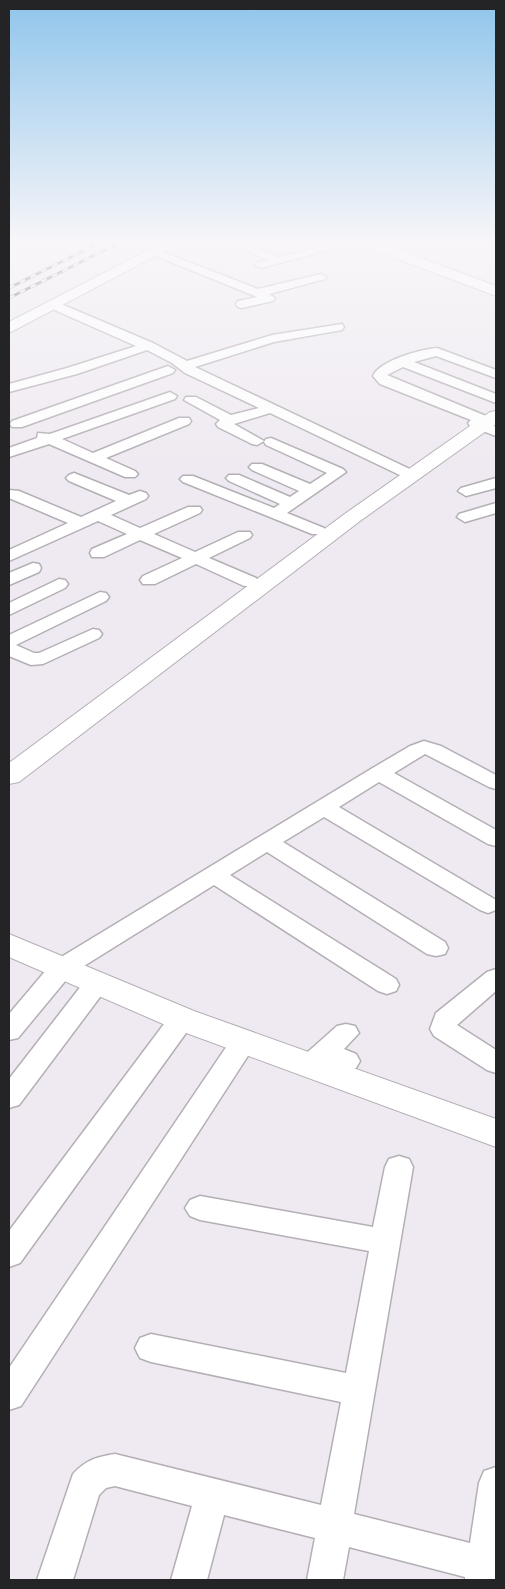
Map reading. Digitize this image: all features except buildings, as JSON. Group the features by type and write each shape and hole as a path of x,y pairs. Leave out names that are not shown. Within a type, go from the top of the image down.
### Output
{"street":[{"path":"9,328 30,317"},
{"path":"82,317 148,346 271,409 406,473"},
{"path":"13,423 167,373 188,368 272,338 338,327"},
{"path":"9,388 72,371 148,346"},
{"path":"488,420 385,381 380,376 402,362 428,352 437,352 496,374"},
{"path":"402,362 496,398"},
{"path":"9,453 164,398 149,396 158,392 167,373"},
{"path":"191,400 221,425 261,437 338,472 275,514"},
{"path":"221,425 271,409"},
{"path":"9,758 318,531 488,420"},
{"path":"92,458 184,421"},
{"path":"13,423 130,474"},
{"path":"226,445 261,437"},
{"path":"258,467 311,490"},
{"path":"9,776 406,473"},
{"path":"13,550 99,516 135,499 74,478"},
{"path":"234,478 292,503"},
{"path":"188,480 318,531"},
{"path":"466,491 496,483"},
{"path":"13,494 82,523"},
{"path":"465,517 496,508"},
{"path":"98,553 194,510"},
{"path":"99,516 250,582"},
{"path":"149,580 244,535"},
{"path":"9,580 33,568"},
{"path":"9,610 59,584"},
{"path":"9,642 100,597"},
{"path":"9,649 31,659 43,658 93,634"},
{"path":"9,1031 58,973 417,750 424,748 434,750 496,783"},
{"path":"378,773 496,839"},
{"path":"323,807 488,905"},
{"path":"267,842 436,948"},
{"path":"214,875 387,985"},
{"path":"9,945 58,973"},
{"path":"9,960 58,973 179,1023 423,1112 495,1133"},
{"path":"496,978 445,1020 443,1029 496,1063"},
{"path":"9,1098 94,987"},
{"path":"9,1254 179,1023"},
{"path":"327,1059 346,1033"},
{"path":"241,1046 327,1059 423,1112"},
{"path":"9,1395 241,1046"},
{"path":"325,1580 399,1167"},
{"path":"200,1208 385,1242"},
{"path":"151,1348 359,1391"},
{"path":"55,1580 85,1486 97,1473 115,1470 334,1526 488,1570 496,1484"},
{"path":"189,1580 212,1495"}]}
